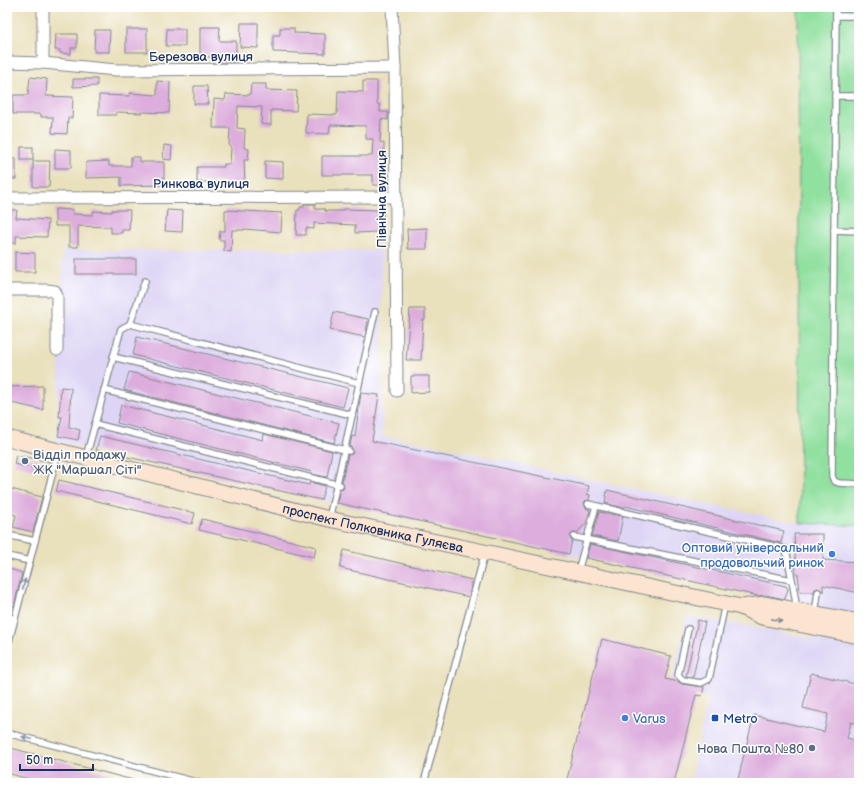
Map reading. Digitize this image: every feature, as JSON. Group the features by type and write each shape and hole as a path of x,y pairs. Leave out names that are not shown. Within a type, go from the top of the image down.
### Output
{"main road":[{"name":"проспект Полковника Гуляєва","path":"7,438 329,519 725,603 741,607 762,616 859,636"},
{"name":"проспект Полковника Гуляєва","path":"741,607 765,604 859,622"}],"street":[{"path":"43,7 43,62"},
{"name":"Північна вулиця","path":"392,7 394,68 397,391"},
{"name":"Березова вулиця","path":"7,62 43,62 116,70 394,68"},
{"name":"Ринкова вулиця","path":"7,198 395,197"},
{"path":"7,290 55,291 57,296 57,350"}],"lane":[{"path":"836,7 832,476 834,481 839,483 859,484"},
{"path":"836,16 859,16"},
{"path":"835,96 859,96"},
{"path":"834,230 859,231"},
{"path":"86,458 121,329 130,324 145,281"},
{"path":"329,519 347,451 352,415 375,312"},
{"path":"130,324 359,383"},
{"path":"113,357 352,415"},
{"path":"104,390 347,451"},
{"path":"95,424 339,485"},
{"path":"7,649 58,451"},
{"path":"588,504 786,549 798,610"},
{"path":"578,572 596,506"},
{"path":"7,535 35,541"},
{"path":"574,537 792,580"},
{"path":"424,783 485,552"},
{"path":"7,556 30,561"},
{"path":"815,614 818,592"},
{"path":"688,629 678,675 683,680 701,683 708,680 725,603"},
{"path":"7,617 15,619"},
{"path":"7,733 200,783"}],"shaded area":[{"path":"63,250 382,250 382,436 443,447 591,480 800,523 859,526 859,616 785,602 53,441 57,435"},
{"path":"687,616 859,647 859,783 690,783 708,698 669,690"}],"green space":[{"path":"798,7 859,7 859,526 800,523"}],"building":[{"path":"241,23 258,23 258,48 240,47"},
{"path":"200,27 220,27 219,41 236,41 236,62 220,62 220,57 200,57"},
{"path":"280,28 294,28 294,33 325,34 325,54 273,52 273,35 280,35"},
{"path":"126,29 147,29 147,52 126,52"},
{"path":"167,29 185,29 185,46 166,46"},
{"path":"95,30 110,30 109,52 94,52"},
{"path":"56,34 77,34 77,48 71,48 71,54 60,53 60,50 55,50"},
{"path":"30,77 47,79 46,96 73,97 72,118 68,118 67,134 52,133 53,117 41,117 41,114 13,114 13,95 28,95"},
{"path":"73,79 97,79 97,86 73,87"},
{"path":"157,81 170,82 169,113 116,112 116,115 99,115 99,95 130,96 130,93 157,95"},
{"path":"363,81 377,81 377,104 380,105 380,112 388,112 388,120 381,119 380,142 384,143 384,185 373,185 373,175 322,175 322,156 372,156 373,139 366,139 366,126 330,125 329,134 306,133 307,114 337,115 338,91 363,92"},
{"path":"251,84 266,84 266,90 297,91 296,111 271,110 271,125 261,124 262,107 238,106 237,128 245,129 244,148 249,149 248,160 244,160 245,184 224,185 224,182 197,182 197,167 224,167 224,164 230,164 230,128 213,128 214,99 225,100 226,94 250,95"},
{"path":"194,86 207,86 208,104 194,104"},
{"path":"164,145 172,146 171,160 163,159"},
{"path":"21,147 33,147 33,160 21,160"},
{"path":"55,149 71,150 71,168 55,168"},
{"path":"131,157 140,157 140,162 164,162 164,185 121,186 121,177 86,178 86,162 109,161 109,166 131,166"},
{"path":"7,159 16,159 16,179 7,179"},
{"path":"33,161 50,161 49,187 33,187"},
{"path":"265,161 283,162 283,179 265,178"},
{"path":"304,204 315,204 315,209 325,209 325,211 343,211 343,209 377,210 377,212 383,212 383,225 377,225 377,232 355,233 355,225 314,223 314,229 306,228 306,235 296,235 297,210 300,210 300,207 304,207"},
{"path":"55,209 73,210 73,214 93,215 93,211 112,212 112,210 130,210 129,230 122,230 122,233 111,233 111,227 78,226 78,247 69,247 69,226 55,226"},
{"path":"7,210 17,210 16,218 48,220 47,237 16,236 16,243 7,243"},
{"path":"167,210 183,211 182,232 165,231"},
{"path":"225,210 282,213 281,232 244,229 232,230 231,252 224,251 224,240 219,240 220,231 225,231"},
{"path":"427,228 427,249 408,249 407,229"},
{"path":"15,252 35,253 35,272 15,272"},
{"path":"76,259 136,259 136,274 76,274"},
{"path":"410,309 425,309 421,360 406,360"},
{"path":"334,312 368,319 365,337 330,330"},
{"path":"137,337 348,388 343,407 133,355"},
{"path":"129,372 339,423 334,443 124,390"},
{"path":"411,376 429,376 429,392 411,393"},
{"path":"43,386 43,410 7,402 7,387"},
{"path":"61,387 71,388 69,427 80,430 78,440 58,436 62,417 59,417"},
{"path":"361,393 379,395 372,441 589,486 587,494 590,495 589,500 585,501 584,503 587,509 590,510 587,522 577,533 573,533 571,535 570,538 572,541 569,554 337,503 340,489 344,486 342,481 348,455 352,454 353,452 352,448 350,447 352,436 355,437"},
{"path":"121,405 263,440 264,434 332,451 327,477 117,423"},
{"path":"100,436 309,485 310,482 325,486 321,500 96,450"},
{"path":"16,455 50,462 48,472 14,464"},
{"path":"59,480 195,513 192,524 56,491"},
{"path":"7,488 42,497 33,532 13,527 16,515 7,513"},
{"path":"607,490 784,531 781,543 625,506 624,508 605,503"},
{"path":"599,512 623,516 618,541 592,536"},
{"path":"202,519 316,547 314,557 199,530"},
{"path":"794,534 823,534 823,560 859,562 859,593 823,585 823,592 818,588 815,589 814,592 800,592 798,574 796,574"},
{"path":"590,544 786,586 788,589 785,599 766,595 758,596 586,558"},
{"path":"344,550 472,580 469,597 340,568"},
{"path":"7,568 22,573 14,606 7,604"},
{"path":"698,620 705,622 693,677 686,676"},
{"path":"602,639 671,656 665,679 682,684 704,687 702,696 696,695 674,783 566,783"},
{"name":"Metro","path":"811,673 859,685 859,724 851,722 847,738 859,741 859,783 737,783 754,715 824,732 828,714 803,708"},
{"path":"7,747 133,780 132,783 43,783 7,773"}],"place":[{"name":"Відділ продажу ЖК \"Маршал Сіті\"","path":"25,461"},
{"name":"Оптовий універсальний продовольчий ринок","path":"832,554"},
{"name":"Varus","path":"625,718"},
{"name":"Metro","path":"715,718"},
{"name":"Нова Пошта №80","path":"812,748"}]}
